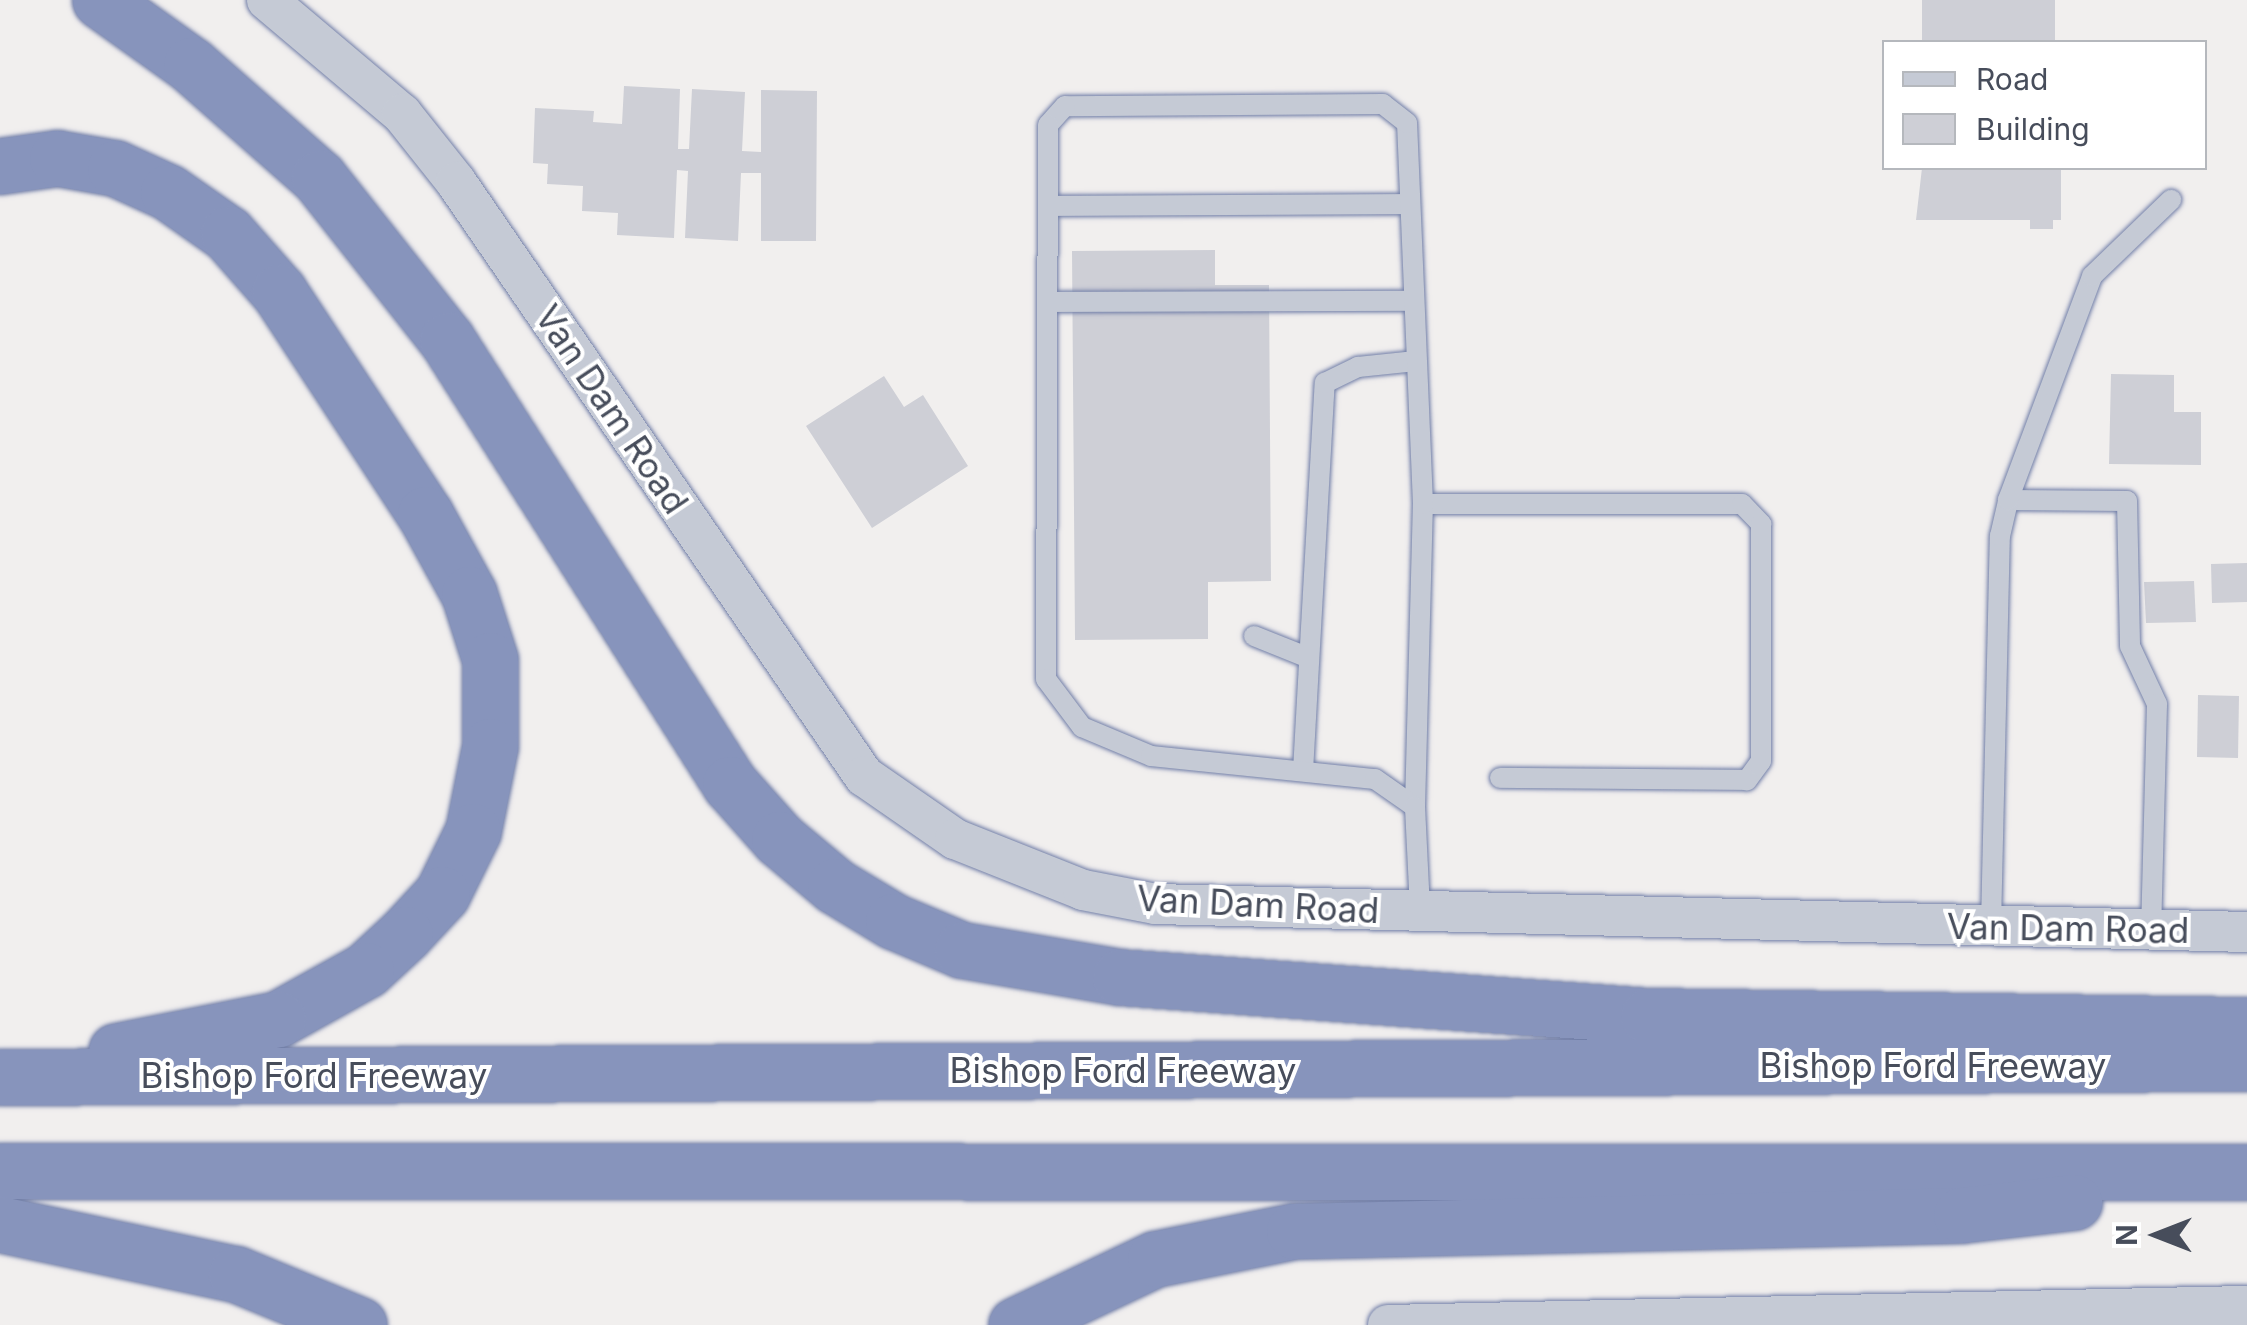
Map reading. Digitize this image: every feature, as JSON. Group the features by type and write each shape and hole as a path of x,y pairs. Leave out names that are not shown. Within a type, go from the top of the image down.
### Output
{"highway":[{"path":"100,0 191,65 319,178 446,340 730,784 779,839 835,886 893,921 962,950 1120,977 1648,1016 2247,1025"},
{"path":"0,166 57,158 115,168 168,192 228,234 279,292 425,514 469,594 490,660 490,746 472,831 442,894 366,970 278,1019 0,1075"},
{"name":"Bishop Ford Freeway","path":"0,1075 2247,1064"},
{"path":"0,1171 2247,1172"},
{"path":"1016,1325 1156,1259 1294,1231 1960,1215 2247,1182"},
{"path":"0,1224 236,1274 360,1325"}],"street":[{"name":"Van Dam Road","path":"267,0 402,114 456,182 864,776 955,839 1083,890 1156,904 2247,932"},
{"path":"1388,1325 2247,1306"}],"lane":[{"path":"1415,807 1375,779 1151,756 1082,728 1046,679 1048,124 1065,106 1382,104 1406,123 1422,504 1415,807 1420,911"},
{"path":"1992,926 2000,536 2008,500 2092,276 2171,200"},
{"path":"1048,206 1410,204"},
{"path":"1048,302 1414,302"},
{"path":"1303,772 1324,383 1358,367 1416,361"},
{"path":"2008,500 2127,501 2130,646 2157,704 2150,930"},
{"path":"1422,504 1742,504 1761,524 1761,761 1746,780 1500,778"},
{"path":"1254,636 1309,658"}],"building":[{"path":"1922,0 2055,0 2055,40 1922,40"},
{"path":"624,86 680,89 678,149 689,149 692,89 745,92 742,151 761,152 761,90 817,91 816,241 761,241 761,173 741,173 738,241 685,238 688,171 677,170 674,238 617,235 618,213 582,211 583,186 547,184 548,164 533,163 535,108 594,111 593,122 622,124"},
{"path":"1922,170 2061,170 2061,220 2053,220 2053,229 2030,229 2030,220 1916,220"},
{"path":"1215,250 1215,285 1269,285 1271,581 1208,582 1208,639 1075,640 1072,251"},
{"path":"2111,374 2174,375 2174,412 2201,412 2201,465 2109,464"},
{"path":"884,376 904,407 923,395 968,466 872,528 806,426"},
{"path":"2247,563 2247,602 2212,603 2211,564"},
{"path":"2194,581 2196,622 2146,623 2144,582"},
{"path":"2198,695 2239,696 2238,758 2197,757"}]}
